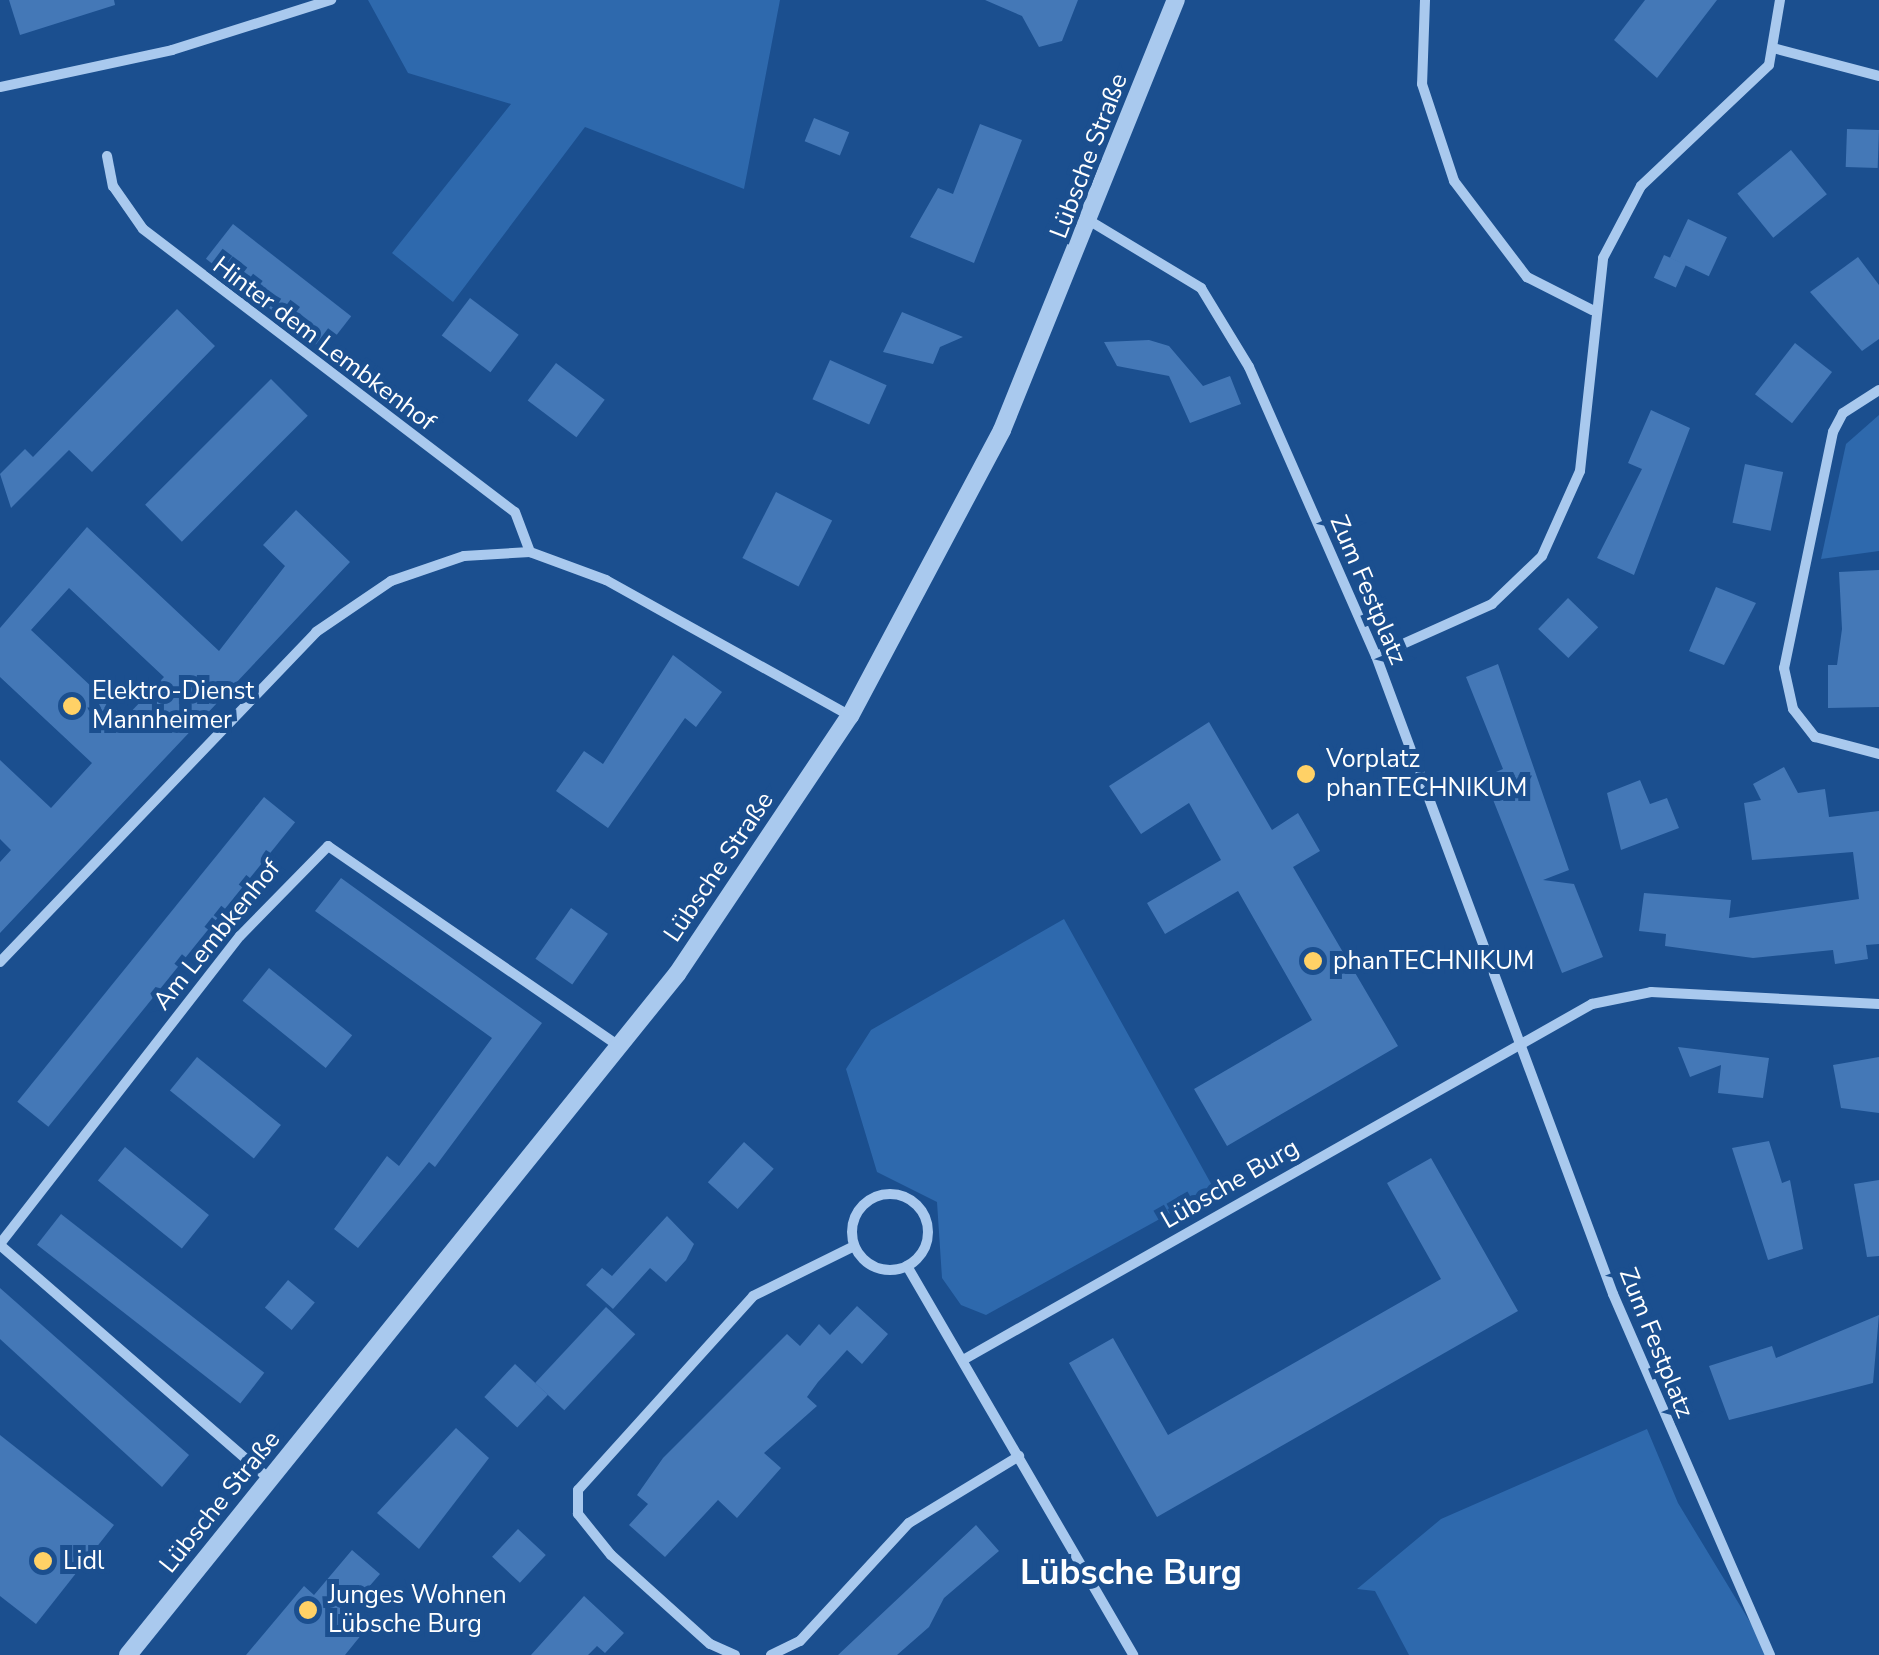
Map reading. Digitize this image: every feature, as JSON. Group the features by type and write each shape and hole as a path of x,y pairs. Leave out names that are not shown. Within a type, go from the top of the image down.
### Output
{"street":[{"path":"0,87 172,50 332,0"},
{"name":"Lübsche Straße","path":"128,1655 620,1046 850,716 1002,430 1090,221 1176,0"},
{"path":"1425,0 1422,84 1454,181 1528,277 1592,310"},
{"path":"1376,656 1492,604 1542,556 1580,471 1592,310 1603,258 1641,186 1777,49 1780,0"},
{"path":"1777,49 1879,76"},
{"name":"Hinter dem Lembkenhof","path":"107,156 113,186 143,229 516,512 530,552"},
{"name":"Zum Festplatz","path":"1090,221 1172,263 1229,325 1376,656 1516,1042 1627,1328 1770,1655"},
{"path":"1879,390 1842,414 1833,432 1784,668 1793,708 1815,737 1879,754"},
{"path":"0,962 316,632 391,582 464,556 530,552 606,580 850,716"},
{"name":"Am Lembkenhof","path":"270,1480 0,1244 240,936 328,846 620,1046"},
{"path":"1516,1042 1592,1004 1651,992 1879,1004"},
{"name":"Lübsche Burg","path":"964,1360 1516,1042"},
{"path":"908,1198 928,1226 924,1250 907,1266 873,1266 854,1246 853,1222 866,1202 908,1198"},
{"path":"735,1655 610,1555 578,1514 578,1490 754,1296 854,1246"},
{"path":"907,1266 1133,1655"},
{"path":"771,1655 800,1640 909,1524 1019,1456"}],"shaded area":[{"path":"368,0 780,0 744,189 585,127 453,302 392,253 511,104 408,73"},
{"path":"1879,415 1879,551 1821,559 1846,444"},
{"path":"1064,919 1214,1189 986,1315 961,1305 942,1278 937,1202 877,1172 846,1069 871,1030"},
{"path":"1647,1429 1678,1503 1770,1655 1409,1655 1375,1591 1357,1589 1441,1519"}],"building":[{"path":"9,0 114,0 115,5 20,35"},
{"path":"985,0 1078,0 1062,41 1039,47 1022,16"},
{"path":"1645,0 1717,0 1657,78 1614,40"},
{"path":"814,118 849,132 840,155 805,141"},
{"path":"980,124 1022,140 974,263 910,237 938,188 953,194"},
{"path":"1847,129 1879,130 1878,168 1846,167"},
{"path":"1791,150 1827,194 1773,238 1737,193"},
{"path":"1688,219 1727,237 1709,276 1670,258"},
{"path":"233,224 351,316 324,351 206,259"},
{"path":"1664,255 1686,265 1676,288 1654,278"},
{"path":"1858,257 1879,285 1879,339 1862,351 1810,292"},
{"path":"470,298 519,335 490,372 442,336"},
{"path":"177,309 215,346 92,472 69,450 11,508 0,474 25,449 33,457"},
{"path":"902,312 963,337 940,347 933,364 883,352"},
{"path":"1149,340 1169,346 1203,386 1230,376 1241,404 1190,423 1169,376 1117,366 1104,342"},
{"path":"1795,343 1832,372 1792,423 1755,394"},
{"path":"830,360 887,385 869,425 813,399"},
{"path":"556,363 605,400 576,437 528,401"},
{"path":"271,379 308,416 182,542 145,505"},
{"path":"1651,410 1690,428 1634,575 1597,558 1642,469 1628,463"},
{"path":"1745,464 1783,472 1771,531 1733,523"},
{"path":"776,492 832,521 799,587 742,558"},
{"path":"296,510 350,562 0,933 0,862 11,850 0,839 0,760 51,808 92,763 0,677 0,628 87,527 219,651 285,566 263,545","holes":["69,588 164,677 125,718 31,630"]},
{"path":"1879,570 1879,707 1828,708 1828,665 1837,665 1842,629 1839,572"},
{"path":"1716,587 1756,603 1724,665 1689,651"},
{"path":"1568,598 1598,627 1568,658 1538,629"},
{"path":"673,655 722,692 696,727 685,718 608,828 556,791 584,751 603,764"},
{"path":"1498,664 1569,870 1543,880 1574,884 1603,957 1562,973 1484,777 1503,769 1466,677"},
{"name":"phanTECHNIKUM","path":"1209,722 1272,830 1298,813 1320,851 1293,867 1398,1046 1227,1146 1194,1089 1312,1020 1238,891 1165,934 1147,903 1221,860 1189,803 1141,834 1109,786"},
{"path":"1784,767 1798,793 1825,789 1829,817 1879,811 1879,944 1866,945 1868,959 1835,964 1833,950 1753,958 1665,946 1666,934 1639,931 1644,893 1731,900 1729,918 1859,899 1853,852 1752,860 1744,803 1761,800 1753,784"},
{"path":"1640,780 1650,804 1667,798 1679,828 1621,850 1607,793"},
{"path":"264,797 295,822 48,1127 17,1102"},
{"path":"341,878 542,1023 435,1167 429,1162 358,1248 334,1229 387,1156 399,1166 492,1038 315,911"},
{"path":"571,908 608,934 572,985 535,959"},
{"path":"269,968 352,1035 326,1068 243,1001"},
{"path":"1678,1047 1769,1058 1763,1098 1718,1093 1721,1065 1690,1077"},
{"path":"197,1057 281,1125 254,1158 170,1090"},
{"path":"1879,1057 1879,1113 1841,1108 1833,1065"},
{"path":"1769,1141 1782,1183 1790,1180 1803,1249 1768,1260 1732,1148"},
{"path":"744,1142 774,1169 738,1209 708,1182"},
{"path":"125,1147 209,1215 182,1248 98,1180"},
{"path":"1431,1158 1518,1311 1157,1517 1069,1363 1113,1338 1168,1435 1441,1279 1387,1183"},
{"path":"1879,1180 1879,1256 1867,1257 1854,1184"},
{"path":"61,1214 264,1373 240,1404 37,1245"},
{"path":"667,1216 694,1244 686,1260 666,1282 650,1268 613,1309 586,1285 602,1268 612,1276"},
{"path":"288,1280 315,1302 292,1330 265,1308"},
{"path":"0,1288 189,1455 162,1487 0,1339"},
{"path":"857,1306 888,1334 862,1364 847,1350 818,1382 807,1397 817,1406 764,1453 781,1468 737,1518 718,1500 665,1557 629,1525 648,1504 637,1495 663,1458 787,1334 800,1346 819,1324 830,1335"},
{"path":"606,1307 635,1334 564,1410 535,1383"},
{"path":"1879,1315 1873,1383 1729,1420 1709,1366 1772,1346 1776,1358"},
{"path":"515,1364 548,1395 517,1428 484,1397"},
{"path":"456,1428 489,1458 419,1549 377,1513"},
{"name":"Lidl","path":"0,1435 114,1525 36,1624 0,1596"},
{"path":"976,1525 999,1551 944,1598 929,1627 897,1655 838,1655"},
{"path":"518,1529 546,1555 520,1583 492,1557"},
{"name":"Junges Wohnen Lübsche Burg","path":"352,1550 380,1574 342,1618 362,1634 345,1655 246,1655 304,1586 314,1595"},
{"path":"584,1596 624,1633 605,1653 597,1646 588,1655 531,1655"}],"place":[{"name":"Elektro-Dienst Mannheimer","path":"72,706"},
{"name":"Vorplatz phanTECHNIKUM","path":"1306,774"},
{"name":"phanTECHNIKUM","path":"1313,961"},
{"name":"Lidl","path":"43,1561"},
{"name":"Junges Wohnen Lübsche Burg","path":"308,1610"}],"district":[{"name":"Lübsche Burg","path":"1131,1573"}]}
